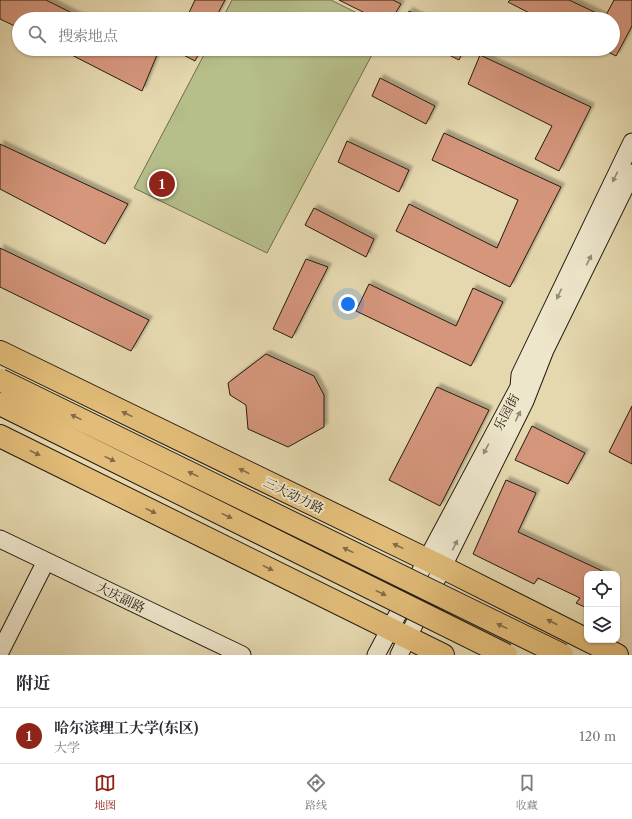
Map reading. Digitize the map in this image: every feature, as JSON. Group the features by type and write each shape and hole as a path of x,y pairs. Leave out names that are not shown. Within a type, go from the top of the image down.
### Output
{"highway":[{"name":"三大动力路","path":"0,352 436,564 584,638"},
{"path":"0,380 562,655"},
{"path":"0,404 506,655"},
{"path":"0,436 399,641 443,655"},
{"name":"三大动力路","path":"593,643 617,655"}],"main road":[{"name":"乐园街","path":"376,655 399,641 519,387 520,375 632,142"},
{"name":"乐园街","path":"436,564 528,396 545,350 632,173"},
{"name":"大庆副路","path":"0,539 242,655"},
{"path":"0,652 46,561"}],"green space":[{"path":"232,0 331,0 355,12 226,12"},
{"path":"203,56 371,56 267,253 134,188"}],"building":[{"path":"0,0 46,0 70,12 12,12 12,25 0,19"},
{"path":"195,0 225,0 219,12 189,12"},
{"path":"339,0 393,0 401,4 396,12 363,12"},
{"path":"510,0 569,0 594,12 527,12 508,2"},
{"path":"614,0 632,0 632,26 620,48 620,12 608,12"},
{"path":"74,56 157,56 142,91"},
{"path":"185,56 198,56 195,61"},
{"path":"451,56 461,56 459,60"},
{"path":"480,56 482,56 591,107 559,171 535,159 552,126 468,84"},
{"path":"380,78 435,106 426,124 372,96"},
{"path":"444,133 561,187 510,287 396,231 409,204 497,248 518,200 432,160"},
{"path":"347,141 409,170 399,192 338,162"},
{"path":"0,144 128,204 105,244 0,189"},
{"path":"314,208 374,239 366,257 305,225"},
{"path":"0,248 149,320 131,351 0,287"},
{"path":"306,259 328,267 292,338 273,329"},
{"path":"369,284 456,326 473,288 503,302 471,366 356,311"},
{"path":"266,354 314,376 324,395 324,427 288,447 248,429 246,405 230,395 228,383"},
{"path":"437,387 489,410 440,506 389,480"},
{"path":"632,406 632,464 609,452"},
{"path":"532,426 585,453 568,484 515,460"},
{"path":"506,480 536,493 518,532 602,571 584,571 584,607 576,603 580,598 538,578 534,584 473,554"}],"place":[{"name":"哈尔滨理工大学(东区)","path":"162,184"}]}
